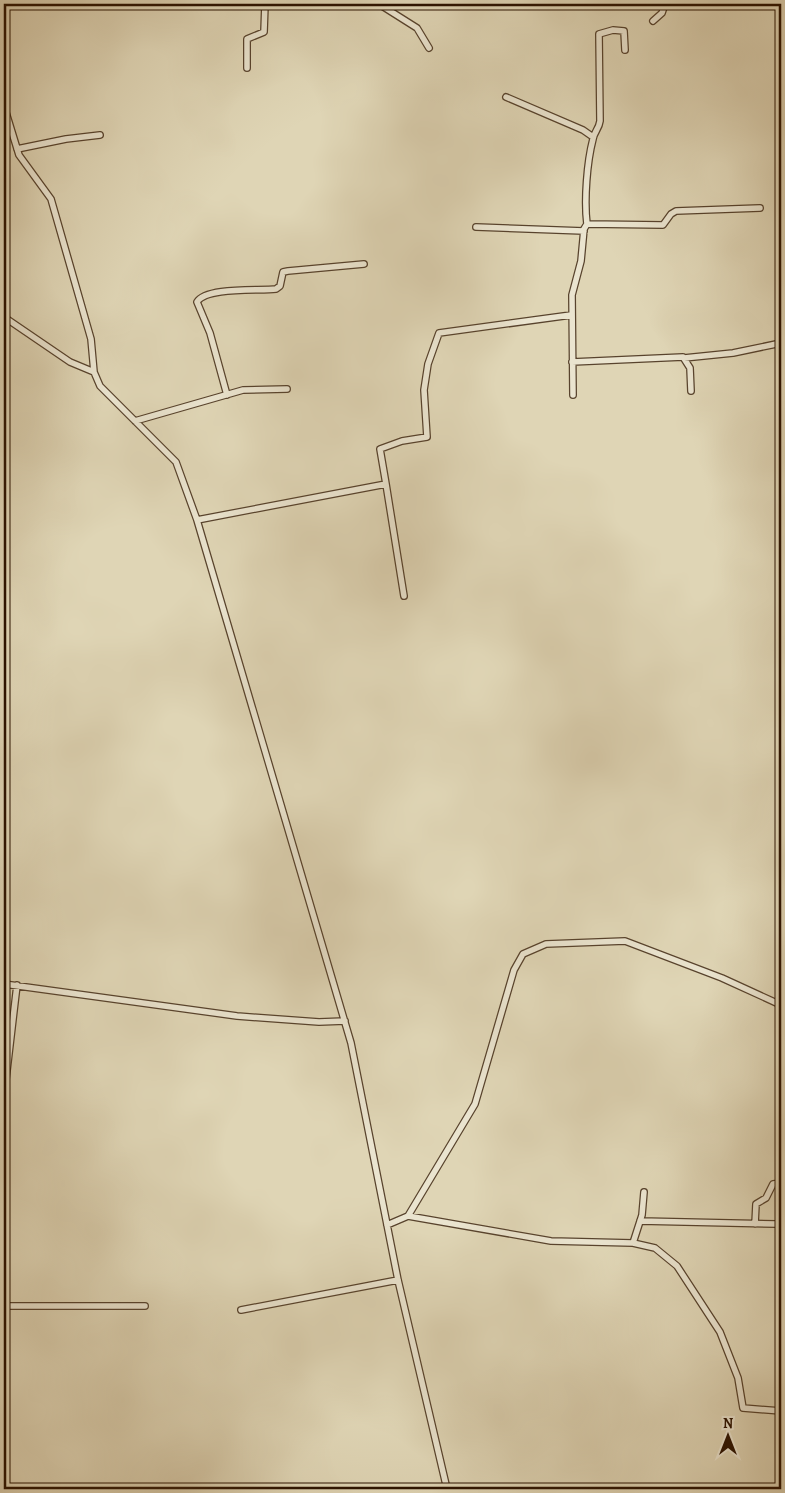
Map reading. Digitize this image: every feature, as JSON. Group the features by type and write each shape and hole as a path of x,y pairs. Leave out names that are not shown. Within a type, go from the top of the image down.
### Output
{"street":[{"path":"247,68 247,39 264,32 265,4"},
{"path":"379,4 417,28 429,48"},
{"path":"653,21 662,13 665,4"},
{"path":"573,396 572,295 581,260 584,231 587,224 586,207 593,137 600,127 599,34 613,30 624,31 625,50"},
{"path":"506,97 583,130 593,137"},
{"path":"4,106 5,115 17,149 51,199 90,338 94,372 100,386 176,462 197,520 351,1043 398,1280 447,1489"},
{"path":"17,149 66,139 100,135"},
{"path":"587,224 655,226 663,225 671,214 676,211 760,208"},
{"path":"476,227 584,231"},
{"path":"227,394 210,333 197,302 199,298 204,294 276,289 280,286 283,272 364,264"},
{"path":"404,596 380,449 402,441 427,438 424,390 428,364 439,334 571,316"},
{"path":"4,317 70,362 94,372"},
{"path":"572,362 684,358 733,353 781,343"},
{"path":"684,358 690,368 691,391"},
{"path":"135,421 250,389 287,389"},
{"path":"197,520 386,484"},
{"path":"408,1216 475,1104 514,970 523,954 546,944 625,941 722,978 781,1005"},
{"path":"4,984 237,1016 319,1022 345,1021"},
{"path":"4,1096 17,985"},
{"path":"756,1224 756,1204 766,1198 773,1184 781,1183"},
{"path":"633,1243 640,1221 644,1192"},
{"path":"387,1225 408,1216 551,1241 633,1243 655,1248 677,1266 720,1332 738,1378 743,1408 781,1411"},
{"path":"640,1221 776,1224"},
{"path":"241,1310 398,1280"},
{"path":"4,1306 145,1306"}]}
